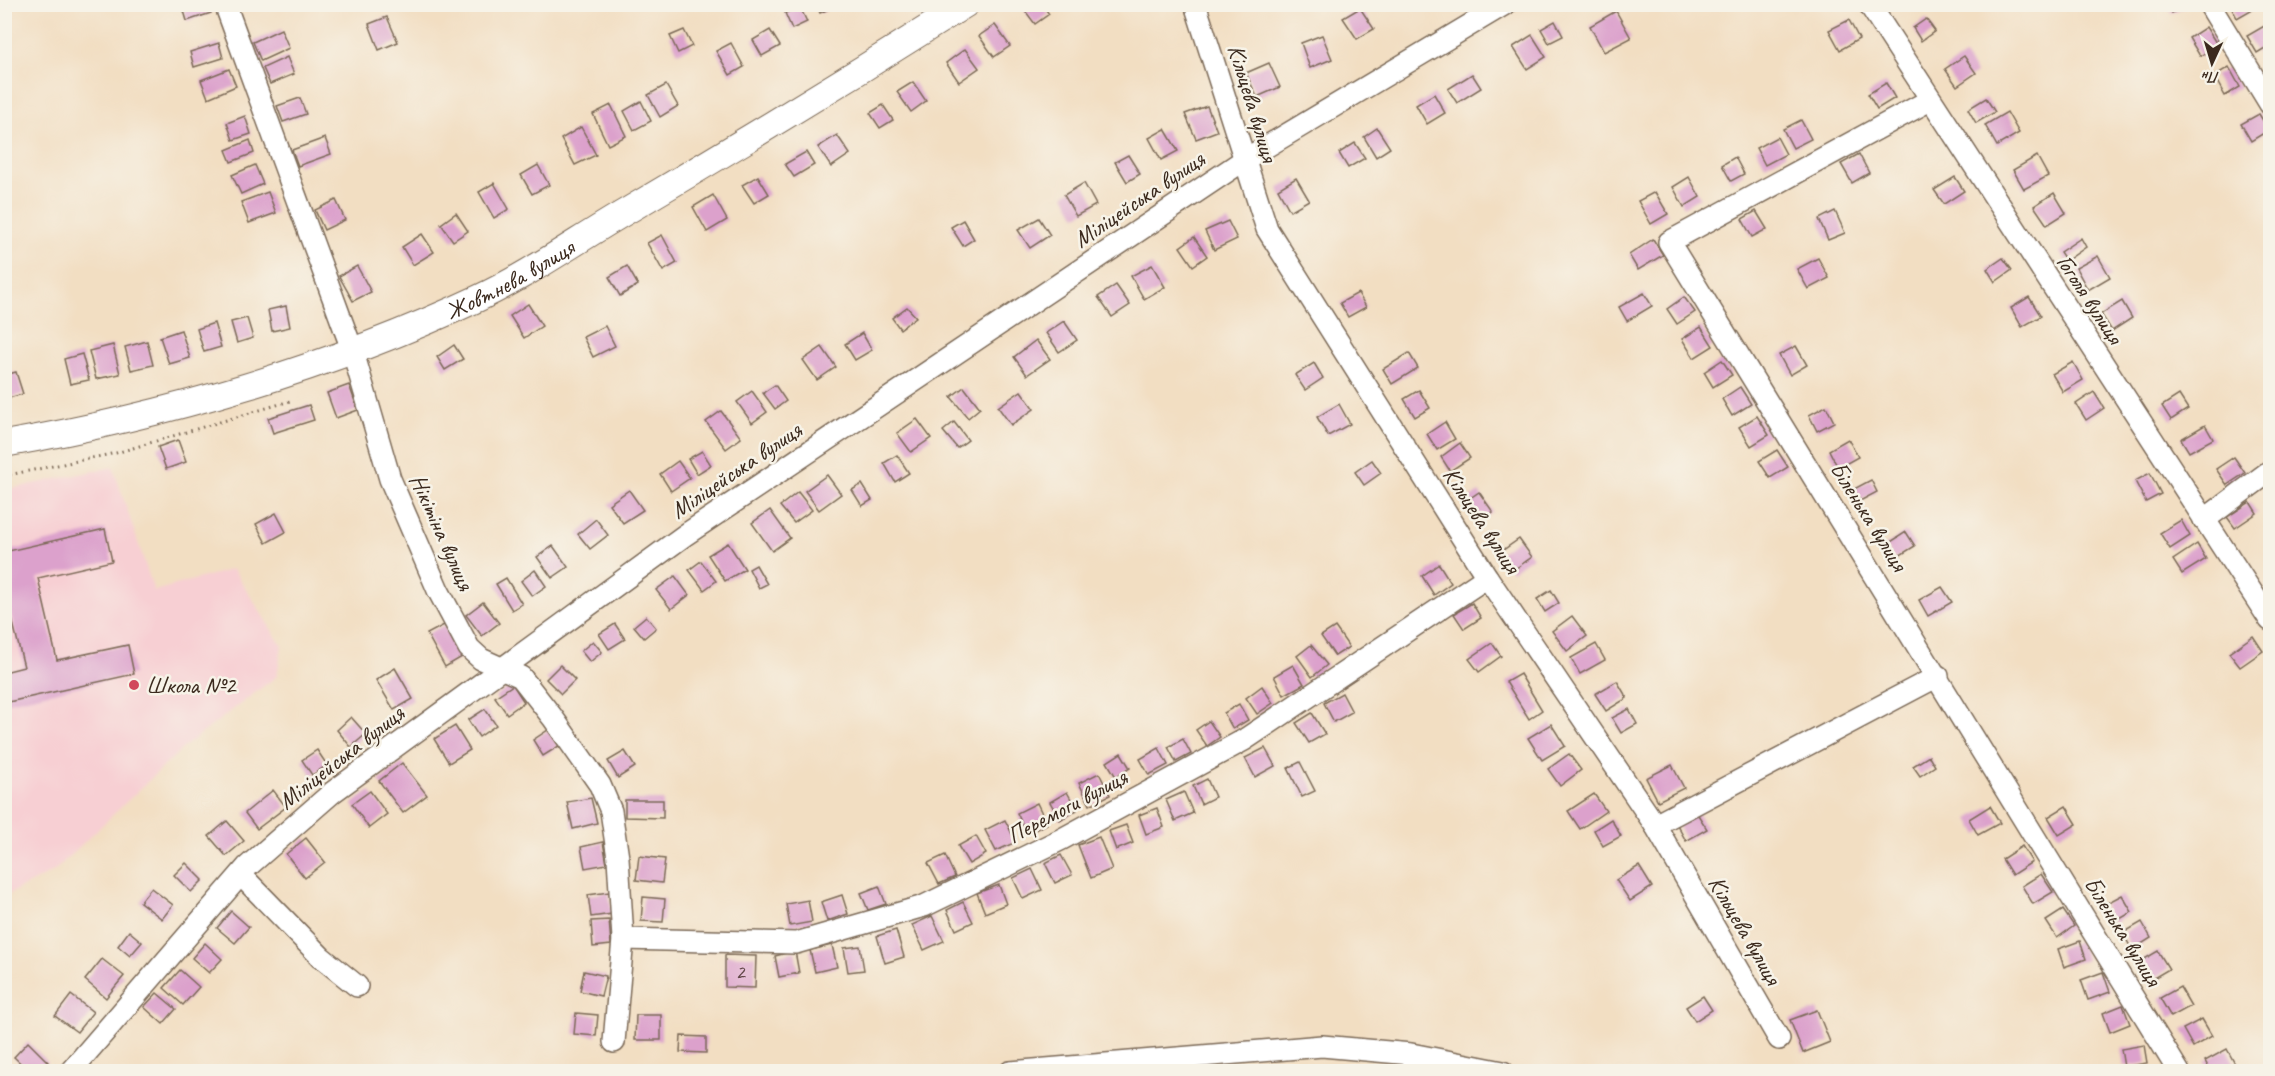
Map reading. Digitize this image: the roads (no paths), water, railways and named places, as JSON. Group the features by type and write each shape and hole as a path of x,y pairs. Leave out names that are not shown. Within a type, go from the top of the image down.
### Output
{"main road":[{"name":"Жовтнева вулиця","path":"4,444 53,436 198,399 353,352 483,296 807,105 966,4"}],"street":[{"name":"Нікітіна вулиця","path":"225,4 353,352 390,479 438,590 469,648 481,659 521,677 554,717 600,785 611,812 618,858 623,939 614,1042"},
{"name":"Кільцева вулиця","path":"1195,4 1267,229 1487,576 1655,825 1779,1039"},
{"name":"Міліцейська вулиця","path":"70,1071 241,875 333,792 685,535 1244,160 1505,4"},
{"name":"Гоголя вулиця","path":"1869,4 2271,620"},
{"path":"2209,4 2271,104"},
{"name":"Біленька вулиця","path":"1930,100 1669,242 2179,1071"},
{"path":"2204,520 2271,471"},
{"name":"Перемоги вулиця","path":"623,939 796,942 924,906 1062,839 1244,740 1487,576"},
{"path":"1655,825 1938,676"},
{"path":"241,875 321,957 357,986"},
{"path":"1010,1071 1322,1046 1410,1054 1503,1071"}],"place":[{"name":"Школа №2","path":"134,685"}]}
